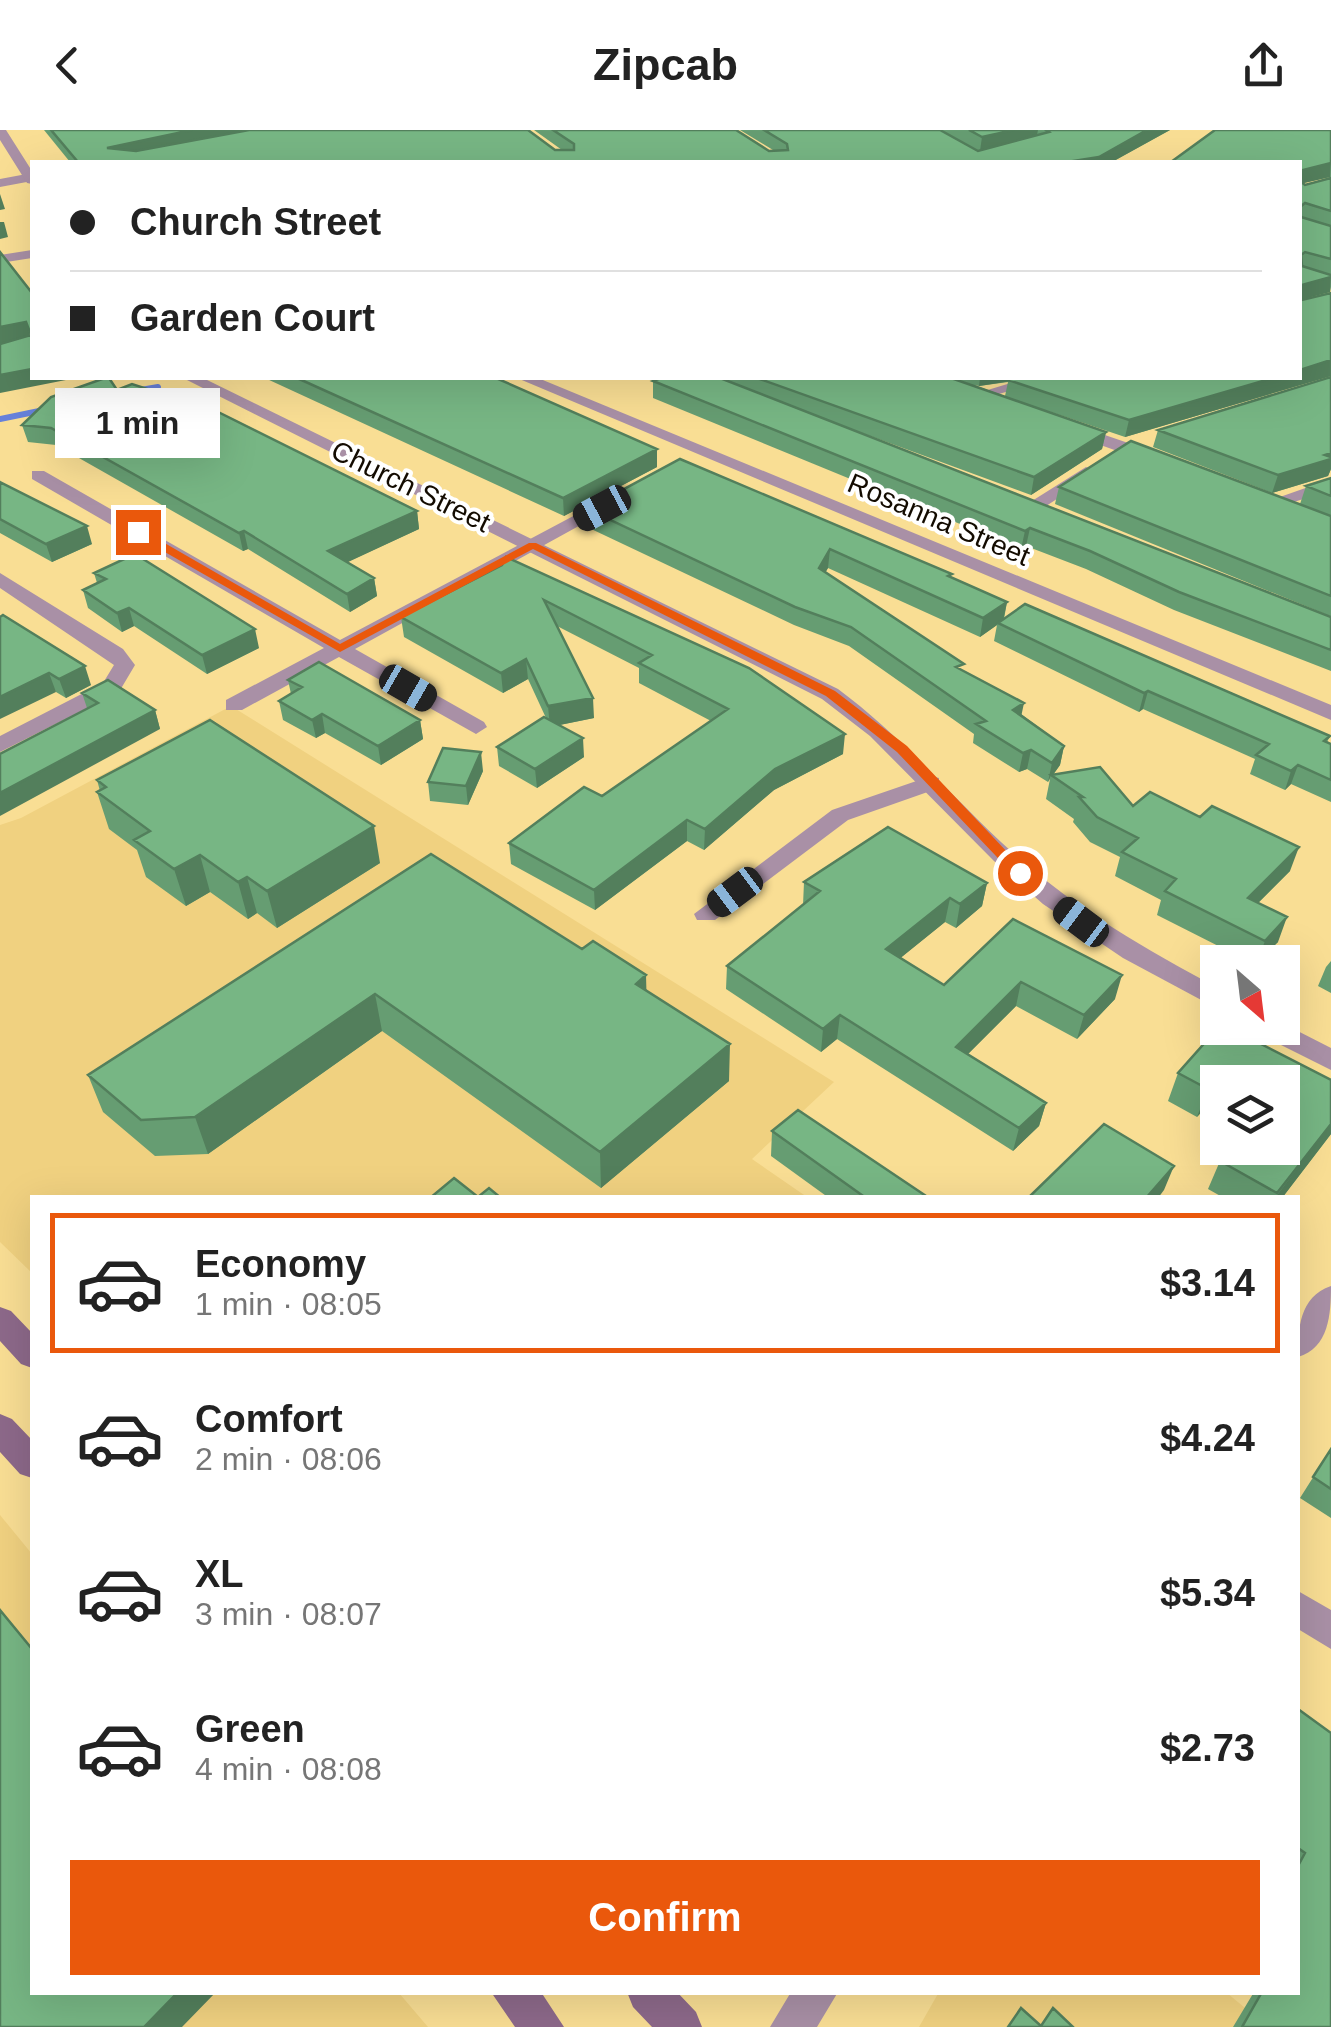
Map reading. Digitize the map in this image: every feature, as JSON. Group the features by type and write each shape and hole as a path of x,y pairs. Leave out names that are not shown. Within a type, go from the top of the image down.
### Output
{"main road":[{"path":"0,1320 30,1352"},
{"path":"0,1428 30,1461"},
{"path":"515,1995 543,2027"},
{"path":"651,1995 681,2027"}],"street":[{"path":"0,130 30,175"},
{"path":"0,183 30,178"},
{"path":"0,260 30,254"},
{"name":"Church Street","path":"195,380 830,694 902,749 1000,854 1081,922 1200,990"},
{"name":"Rosanna Street","path":"530,380 698,457 1331,713"},
{"path":"1013,408 967,393 1034,380"},
{"path":"1050,421 1179,468"},
{"path":"1033,506 1125,447 1162,435"},
{"path":"38,475 476,727"},
{"path":"1300,515 1260,500 1331,484"},
{"path":"234,705 637,489"},
{"path":"0,579 116,653 125,672 100,694 0,745"},
{"path":"0,608 26,596"},
{"path":"706,914 840,815 931,783"},
{"path":"1300,1044 1331,1060"},
{"path":"1300,1341 1331,1299"},
{"path":"1300,1609 1331,1631"},
{"path":"792,2027 815,1995"}],"shaded area":[{"path":"231,706 834,1082 752,1159 804,1195 30,1195 30,1271 0,1242 0,825 21,818"},
{"path":"0,1515 30,1552 30,1995 401,1995 428,2027 0,2027"},
{"path":"937,1995 1229,1995 1268,2027 919,2027"}],"building":[{"path":"51,130 192,130 107,148 136,151 249,130 528,130 555,150 574,150 574,144 553,130 736,130 769,151 788,150 787,144 764,130 940,130 978,151 1049,132 1046,130 1147,130 1099,157 1080,160 76,160"},
{"path":"969,130 1014,130 982,137"},
{"path":"1215,130 1331,130 1331,163 1303,170 1302,174 1302,160 1174,160"},
{"path":"1331,178 1331,211 1302,205 1302,183"},
{"path":"1302,217 1331,226 1331,259 1302,254"},
{"path":"0,252 30,290 30,332 26,322 0,327"},
{"path":"1302,266 1331,275 1302,285"},
{"path":"1331,293 1331,360 1302,369 1302,300"},
{"path":"30,335 30,369 0,375 0,344"},
{"path":"1331,377 1331,453 1325,455 1331,459 1278,475 1158,430"},
{"path":"99,380 110,380 117,390 132,384 175,398 184,395 417,511 328,551 374,578 347,594 244,531 239,533 51,428 22,425 51,397"},
{"path":"301,380 501,380 657,449 563,498"},
{"path":"725,380 1331,617 1331,650 1179,592 1090,551 1030,528 1025,531 653,381"},
{"path":"763,380 957,380 1106,432 1034,477"},
{"path":"1008,380 1266,380 1129,420"},
{"path":"1131,441 1331,516 1331,596 1059,487"},
{"path":"680,459 952,574 948,576 1007,602 983,618 830,549 819,568 964,664 956,667 1024,703 1013,710 1064,746 1052,763 1031,750 1023,753 976,724 986,721 851,627 795,607 587,509"},
{"path":"1331,478 1331,496 1306,486"},
{"path":"0,482 87,526 46,544 0,519"},
{"path":"135,554 255,629 202,655 129,608 117,613 83,590 106,579 94,573"},
{"path":"506,557 749,668 845,734 775,769 705,829 687,820 594,890 509,843 584,787 602,796 728,709 639,663 652,655 544,600 593,698 548,706 526,659 501,673 401,617 502,565"},
{"path":"1025,604 1330,736 1324,741 1331,744 1331,780 1298,765 1291,771 1256,755 1269,744 1148,691 1144,693 998,623"},
{"path":"3,615 85,666 59,679 49,673 0,697"},
{"path":"319,662 420,720 378,746 322,714 312,720 279,701 302,687 288,680"},
{"path":"108,680 155,710 0,793 0,754 98,703 82,693"},
{"path":"544,717 583,738 535,769 497,747"},
{"path":"210,720 374,826 267,891 247,877 238,882 200,855 174,869 134,840 150,831 97,792 106,787 97,780"},
{"path":"443,748 481,752 466,786 428,782"},
{"path":"1100,767 1133,806 1150,792 1200,817 1212,806 1299,847 1248,898 1287,917 1265,941 1165,891 1176,879 1122,852 1138,838 1097,817 1079,797 1083,797 1051,775"},
{"path":"888,827 987,883 960,904 950,898 886,949 944,985 1013,919 1122,975 1084,1015 1021,982 956,1047 1046,1103 1019,1128 840,1015 823,1029 727,966 820,891 804,882"},
{"path":"431,854 582,949 593,941 646,975 636,984 730,1044 600,1152 375,994 195,1117 141,1120 88,1075"},
{"path":"1203,1045 1263,1045 1331,1080 1331,1124 1300,1164 1300,1065 1200,1065 1200,1085 1178,1073"},
{"path":"798,1110 925,1195 862,1195 772,1131"},
{"path":"1104,1124 1174,1166 1149,1195 1031,1195"},
{"path":"1227,1165 1299,1165 1277,1193"},
{"path":"454,1178 475,1195 434,1195"},
{"path":"1331,1449 1331,1489 1313,1477"},
{"path":"0,1610 30,1647 30,1995 175,1995 144,2027 0,2027"},
{"path":"1300,1710 1331,1733 1331,2027 1242,2027 1260,1995 1300,1995 1300,1862 1305,1853 1300,1849"},
{"path":"1021,2008 1041,2026 1053,2008 1073,2027 1008,2027"}],"waterway":[{"path":"135,391 158,387"},
{"path":"0,419 44,410"}],"route":[{"path":"138,532 340,648 532,545 764,658 866,718 902,749 1020,873"}]}
